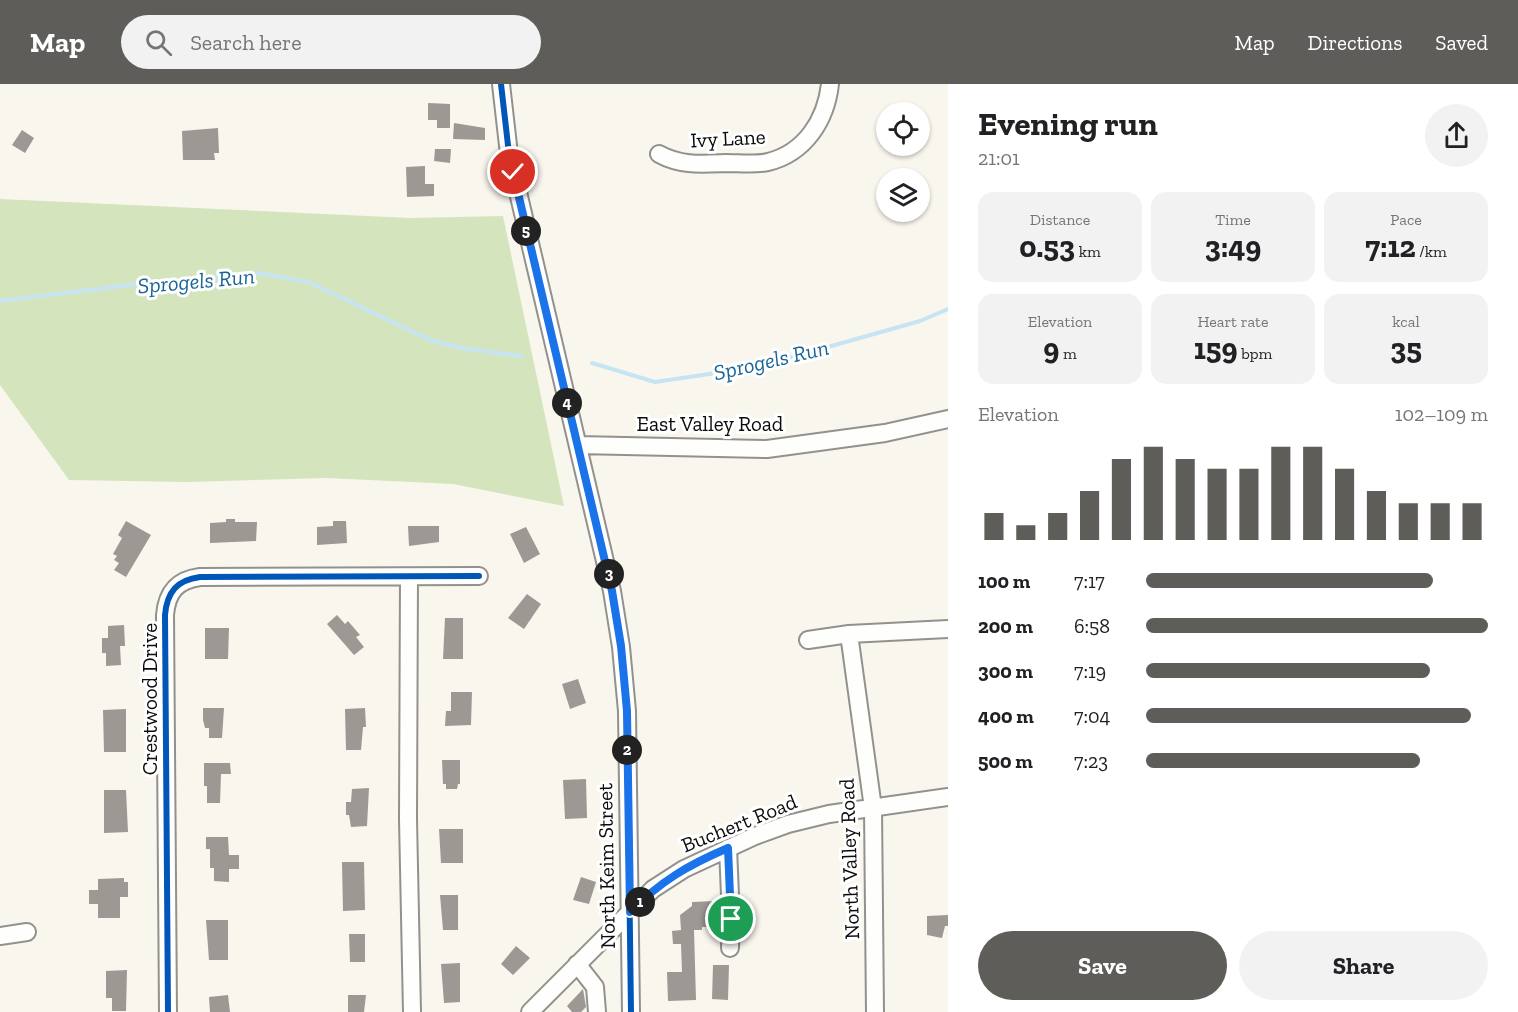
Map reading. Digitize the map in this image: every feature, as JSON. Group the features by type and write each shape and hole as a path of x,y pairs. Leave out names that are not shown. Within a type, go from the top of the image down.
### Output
{"street":[{"name":"North Keim Street","path":"501,84 509,154 612,591 625,678 631,1012"},
{"name":"Ivy Lane","path":"659,154 672,161 688,165 767,162 779,158 801,145 811,134 826,108 830,84"},
{"name":"East Valley Road","path":"578,445 767,449 885,433 948,419"},
{"name":"Crestwood Drive","path":"168,1012 165,615 167,601 172,590 180,582 201,577 479,576"},
{"path":"409,577 408,819 412,1012"},
{"path":"808,640 849,634 948,629"},
{"name":"North Valley Road","path":"849,634 873,808 875,1012"},
{"name":"Buchert Road","path":"533,1011 653,889 671,876 728,848 788,824 829,814 948,797"},
{"path":"728,848 730,948"},
{"path":"0,936 27,932"},
{"path":"578,964 595,987 595,1012"}],"green space":[{"path":"0,199 410,218 503,216 564,506 453,484 327,478 187,482 69,480 0,385"}],"building":[{"path":"428,103 450,104 450,128 437,128 437,120 428,120"},
{"path":"454,123 485,128 485,140 453,139"},
{"path":"218,128 219,153 214,153 215,160 183,160 182,131"},
{"path":"22,130 34,138 25,153 12,145"},
{"path":"435,149 451,149 450,163 434,161"},
{"path":"425,166 425,184 434,184 434,196 407,197 406,167"},
{"path":"226,519 235,519 235,522 257,522 256,541 210,543 210,523 226,522"},
{"path":"126,521 151,535 126,577 114,570 119,563 114,560 117,556 113,554 122,538 118,535"},
{"path":"333,521 346,521 347,543 317,545 317,527 333,526"},
{"path":"408,526 439,526 439,542 409,546"},
{"path":"526,527 540,554 524,563 510,534"},
{"path":"527,594 541,604 524,629 508,618"},
{"path":"337,615 345,624 348,621 360,635 356,637 364,647 354,655 327,624"},
{"path":"445,618 463,618 463,659 443,659"},
{"path":"124,625 125,646 120,646 121,665 106,666 106,653 102,653 102,638 108,638 108,626"},
{"path":"205,628 229,628 228,659 205,659"},
{"path":"578,679 586,703 570,709 562,684"},
{"path":"451,692 472,692 471,725 445,726 446,711 451,711"},
{"path":"203,708 224,708 222,738 209,738 209,728 205,728 203,720"},
{"path":"365,708 366,727 363,727 361,750 346,750 345,709"},
{"path":"126,709 126,752 104,752 103,710"},
{"path":"442,760 460,760 460,784 457,789 446,789 446,784 443,784"},
{"path":"204,763 230,763 231,774 221,774 220,803 207,803"},
{"path":"586,779 587,818 565,819 563,780"},
{"path":"369,788 367,826 351,827 349,815 346,815 346,802 351,802 352,789"},
{"path":"104,790 126,790 128,832 104,833"},
{"path":"439,829 463,829 463,863 441,863"},
{"path":"206,837 228,837 229,855 239,855 239,869 229,869 229,882 214,881 214,868 210,868 210,849 206,849"},
{"path":"342,862 364,862 365,910 343,911"},
{"path":"581,877 596,882 589,904 573,900"},
{"path":"124,878 124,882 128,882 128,897 120,897 120,918 98,918 98,904 89,904 89,890 98,890 98,879"},
{"path":"440,895 458,895 458,930 443,930"},
{"path":"715,901 716,927 702,927 702,930 694,930 696,1000 668,1001 667,972 682,972 681,944 673,944 672,931 681,930 680,915 692,906 692,902"},
{"path":"948,915 948,926 945,926 942,938 927,935 927,916"},
{"path":"206,920 228,920 228,960 209,960"},
{"path":"349,934 365,934 365,962 350,962"},
{"path":"516,946 530,958 513,975 501,964"},
{"path":"460,963 460,1002 444,1003 441,964"},
{"path":"713,965 729,965 728,1000 712,999"},
{"path":"127,970 126,1011 112,1011 112,998 106,998 106,971"},
{"path":"583,989 586,1007 581,1012 572,1012 567,1006"},
{"path":"228,995 230,1012 210,1012 209,997"},
{"path":"348,995 366,995 364,1012 348,1012"}],"waterway":[{"name":"Sprogels Run","path":"0,301 130,285 258,273 309,282 430,340 466,349 522,356"},
{"name":"Sprogels Run","path":"592,363 655,382 757,367 920,321 948,309"}],"cycle path":[{"path":"501,84 509,154 612,591 621,647 627,711 631,1012"},
{"path":"168,1012 165,615 168,600 175,588 185,581 200,577 479,576"}],"route":[{"path":"513,172 612,591 621,646 627,711 630,912 653,889 671,876 728,848 731,919"}]}
